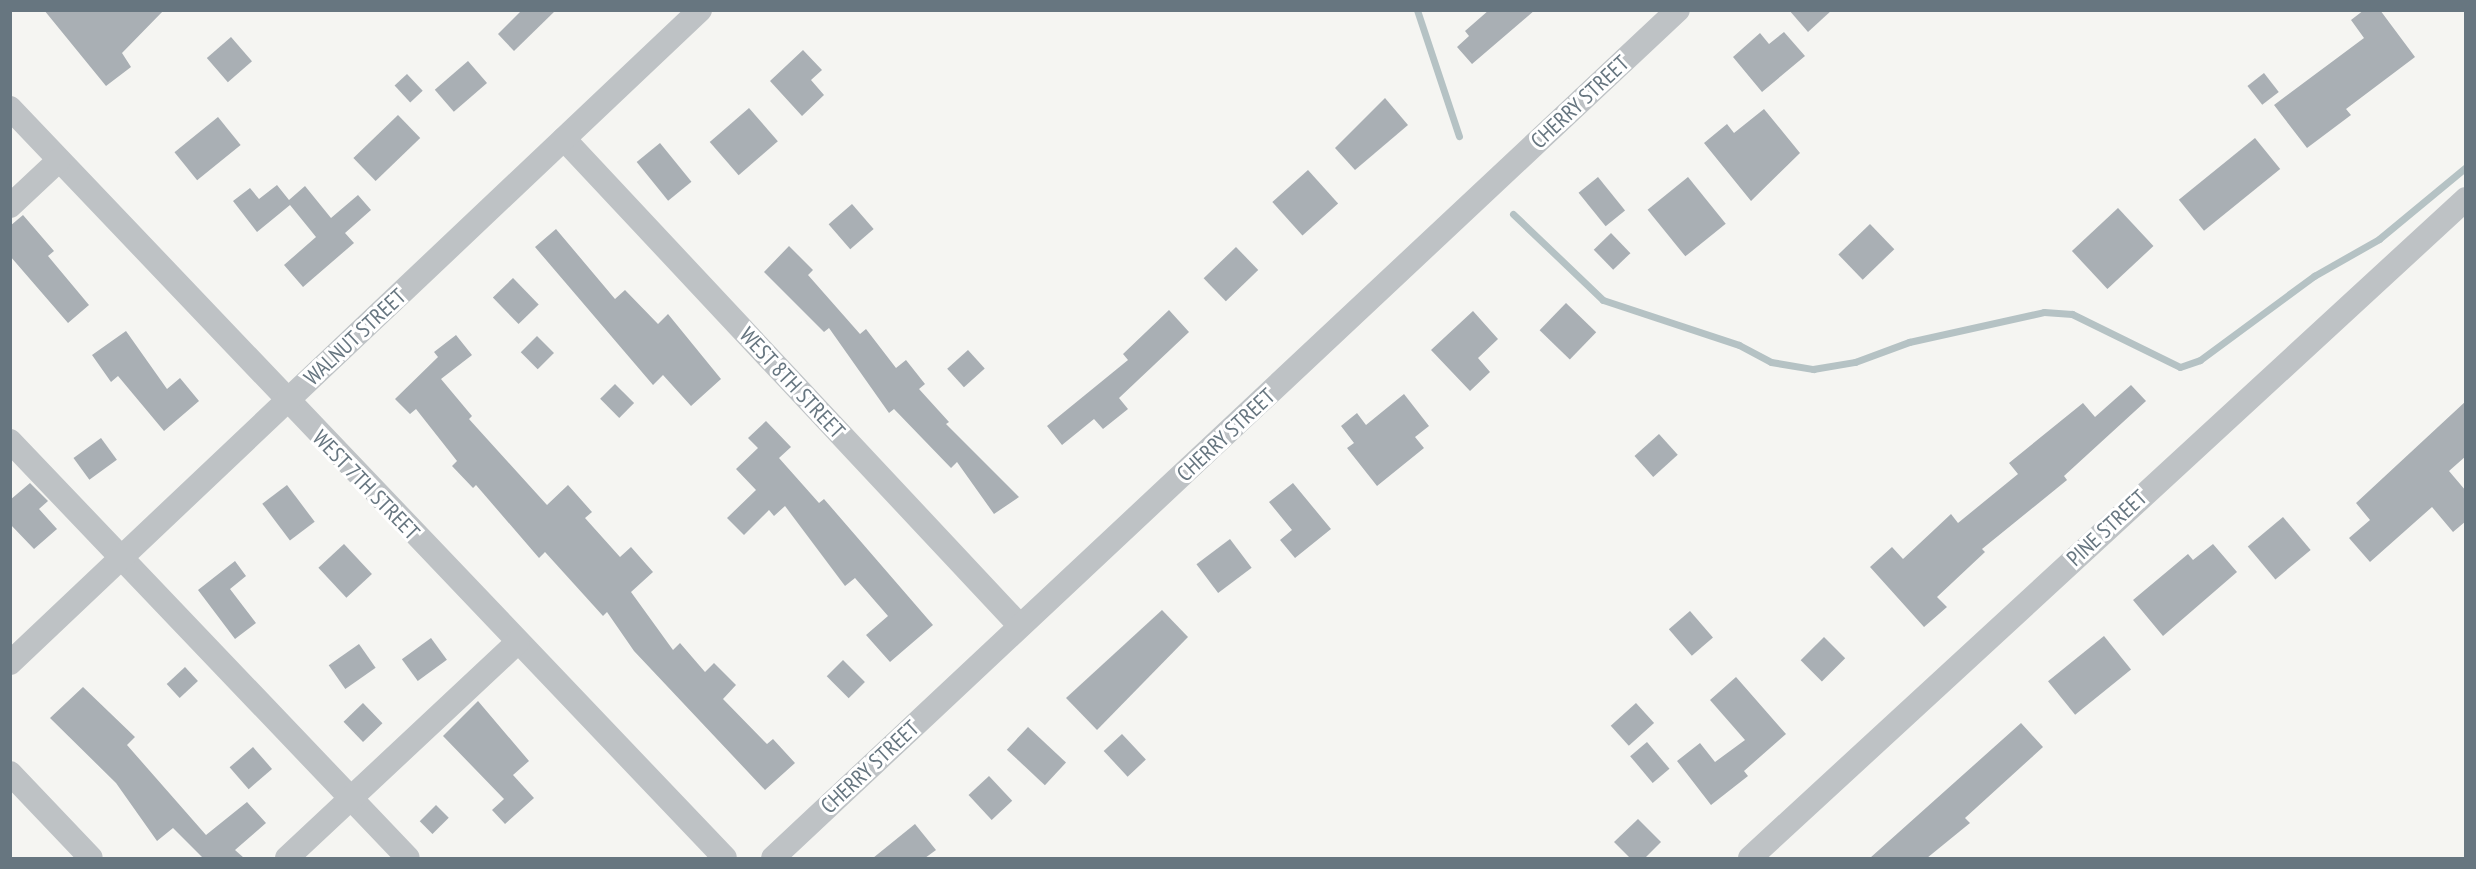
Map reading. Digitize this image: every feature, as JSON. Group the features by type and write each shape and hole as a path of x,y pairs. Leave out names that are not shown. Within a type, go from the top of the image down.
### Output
{"street":[{"name":"WALNUT STREET","path":"10,663 700,10"},
{"name":"CHERRY STREET","path":"773,858 1678,10"},
{"name":"WEST 7TH STREET","path":"10,108 287,402 725,858"},
{"name":"WEST 8TH STREET","path":"564,140 1020,626"},
{"path":"10,206 59,160"},
{"name":"PINE STREET","path":"1750,858 2466,199"},
{"path":"10,441 408,858"},
{"path":"287,858 518,642"},
{"path":"10,773 91,858"}],"building":[{"path":"44,10 164,10 122,53 131,67 106,86"},
{"path":"522,10 556,10 514,51 498,34"},
{"path":"1489,10 1535,10 1472,64 1457,47 1469,36 1465,31"},
{"path":"1789,10 1832,10 1808,32"},
{"path":"2364,10 2380,10 2415,57 2346,109 2351,115 2307,148 2274,105 2364,38 2351,20"},
{"path":"1784,32 1805,56 1762,92 1733,57 1760,33 1769,44"},
{"path":"231,37 252,61 228,82 207,58"},
{"path":"803,50 822,70 811,80 824,95 802,116 770,81"},
{"path":"468,61 487,83 454,112 435,90"},
{"path":"2264,73 2279,92 2262,105 2247,86"},
{"path":"407,74 423,91 410,102 395,86"},
{"path":"1385,98 1408,125 1355,170 1335,148"},
{"path":"749,108 778,141 739,175 710,142"},
{"path":"1764,109 1800,153 1751,201 1704,143 1727,124 1734,133"},
{"path":"398,115 420,138 376,181 353,158"},
{"path":"218,117 241,145 197,180 174,152"},
{"path":"2255,138 2280,169 2204,231 2179,200"},
{"path":"660,143 691,182 668,201 637,162"},
{"path":"1308,170 1338,203 1302,236 1272,202"},
{"path":"1598,177 1625,210 1606,226 1579,193"},
{"path":"1688,177 1726,224 1685,256 1648,210"},
{"path":"277,185 289,200 305,186 331,218 358,195 371,210 345,233 354,243 303,287 284,265 316,237 290,205 257,232 233,201 250,188 259,199"},
{"path":"852,204 874,229 850,249 829,224"},
{"path":"2118,208 2153,246 2107,289 2072,251"},
{"path":"23,215 54,251 48,256 89,305 68,323 10,256 10,226"},
{"path":"1870,224 1894,249 1863,280 1838,255"},
{"path":"556,229 615,299 625,290 658,324 668,314 721,379 691,406 663,375 653,385 535,247"},
{"path":"1611,233 1630,253 1613,270 1594,250"},
{"path":"789,246 813,270 808,275 860,334 866,329 896,368 906,360 925,384 919,389 949,422 946,424 1019,497 994,514 957,462 951,468 894,409 889,413 829,328 824,332 764,272"},
{"path":"1236,247 1258,270 1226,301 1204,278"},
{"path":"513,278 539,305 519,324 493,297"},
{"path":"1566,303 1596,332 1570,360 1540,330"},
{"path":"1169,310 1189,332 1119,398 1128,409 1103,429 1094,419 1062,445 1047,426 1128,360 1123,354"},
{"path":"1473,311 1498,339 1478,358 1490,372 1470,391 1431,350"},
{"path":"126,331 167,389 180,378 199,401 164,431 118,376 111,382 92,355"},
{"path":"456,335 472,355 441,379 472,416 469,419 547,505 568,485 592,512 585,518 620,557 631,547 653,572 631,592 673,650 680,643 705,672 714,663 736,685 723,699 767,744 773,739 795,763 765,790 634,651 607,612 603,616 545,552 539,558 476,485 473,488 452,466 457,461 416,409 410,414 395,399 438,357 434,352"},
{"path":"537,336 554,353 538,369 521,352"},
{"path":"968,350 985,369 964,387 947,369"},
{"path":"615,384 634,403 619,418 600,399"},
{"path":"2131,385 2146,401 2064,476 2067,480 1982,549 1985,552 1937,597 1947,607 1924,627 1870,567 1892,547 1903,559 1951,514 1958,523 2018,474 2009,463 2083,403 2095,417"},
{"path":"1404,394 1429,426 1415,437 1424,448 1377,486 1347,448 1354,443 1341,426 1357,413 1366,425"},
{"path":"2466,401 2466,456 2449,471 2466,491 2466,521 2453,532 2432,507 2370,562 2349,538 2370,520 2356,503"},
{"path":"766,421 791,447 779,458 819,503 824,499 933,625 890,662 866,635 888,616 855,578 845,586 785,506 774,516 769,510 744,535 727,518 756,490 736,469 758,448 748,438"},
{"path":"1659,434 1678,455 1653,477 1634,456"},
{"path":"101,438 117,460 89,480 73,458"},
{"path":"30,483 48,501 39,509 57,529 34,549 10,524 10,500"},
{"path":"1293,483 1331,529 1295,558 1280,540 1292,530 1269,502"},
{"path":"287,485 315,522 290,540 262,504"},
{"path":"2283,517 2311,550 2275,580 2248,547"},
{"path":"1230,539 1252,568 1218,593 1196,564"},
{"path":"344,544 372,574 346,598 318,568"},
{"path":"2213,544 2237,572 2163,636 2133,600 2188,554 2193,560"},
{"path":"235,561 246,576 230,589 256,623 235,639 198,590"},
{"path":"1162,610 1188,637 1097,730 1066,698"},
{"path":"1690,611 1713,637 1692,656 1669,629"},
{"path":"2104,636 2131,669 2075,715 2048,681"},
{"path":"1824,637 1845,658 1822,682 1801,660"},
{"path":"431,638 447,660 418,681 402,659"},
{"path":"359,644 376,668 345,689 329,665"},
{"path":"843,660 865,682 849,698 827,676"},
{"path":"185,667 198,681 180,698 167,684"},
{"path":"1736,677 1786,734 1744,771 1748,776 1711,805 1677,761 1700,743 1715,762 1745,740 1710,700"},
{"path":"83,687 135,737 127,745 206,835 247,802 266,823 235,850 244,858 203,858 173,828 157,841 116,783 50,718"},
{"path":"478,701 529,761 513,775 534,798 505,824 492,810 504,799 443,736"},
{"path":"363,703 382,723 363,742 344,722"},
{"path":"1636,703 1654,723 1629,746 1611,726"},
{"path":"2021,723 2043,747 1965,818 1970,823 1927,858 1870,858"},
{"path":"1028,727 1066,762 1045,785 1007,750"},
{"path":"1122,734 1146,760 1128,777 1104,751"},
{"path":"1647,742 1669,769 1653,783 1630,756"},
{"path":"253,747 272,769 249,789 230,767"},
{"path":"989,776 1012,801 992,820 969,795"},
{"path":"436,805 449,818 432,834 420,821"},
{"path":"1638,819 1661,842 1645,858 1630,858 1614,842"},
{"path":"915,824 936,850 925,858 873,858"}],"waterway":[{"path":"1417,10 1459,136"},
{"path":"1513,214 1603,300 1739,345 1771,362 1813,369 1855,362 1909,342 2044,312 2072,314 2180,367 2200,360 2314,276 2379,239 2466,167"}]}
